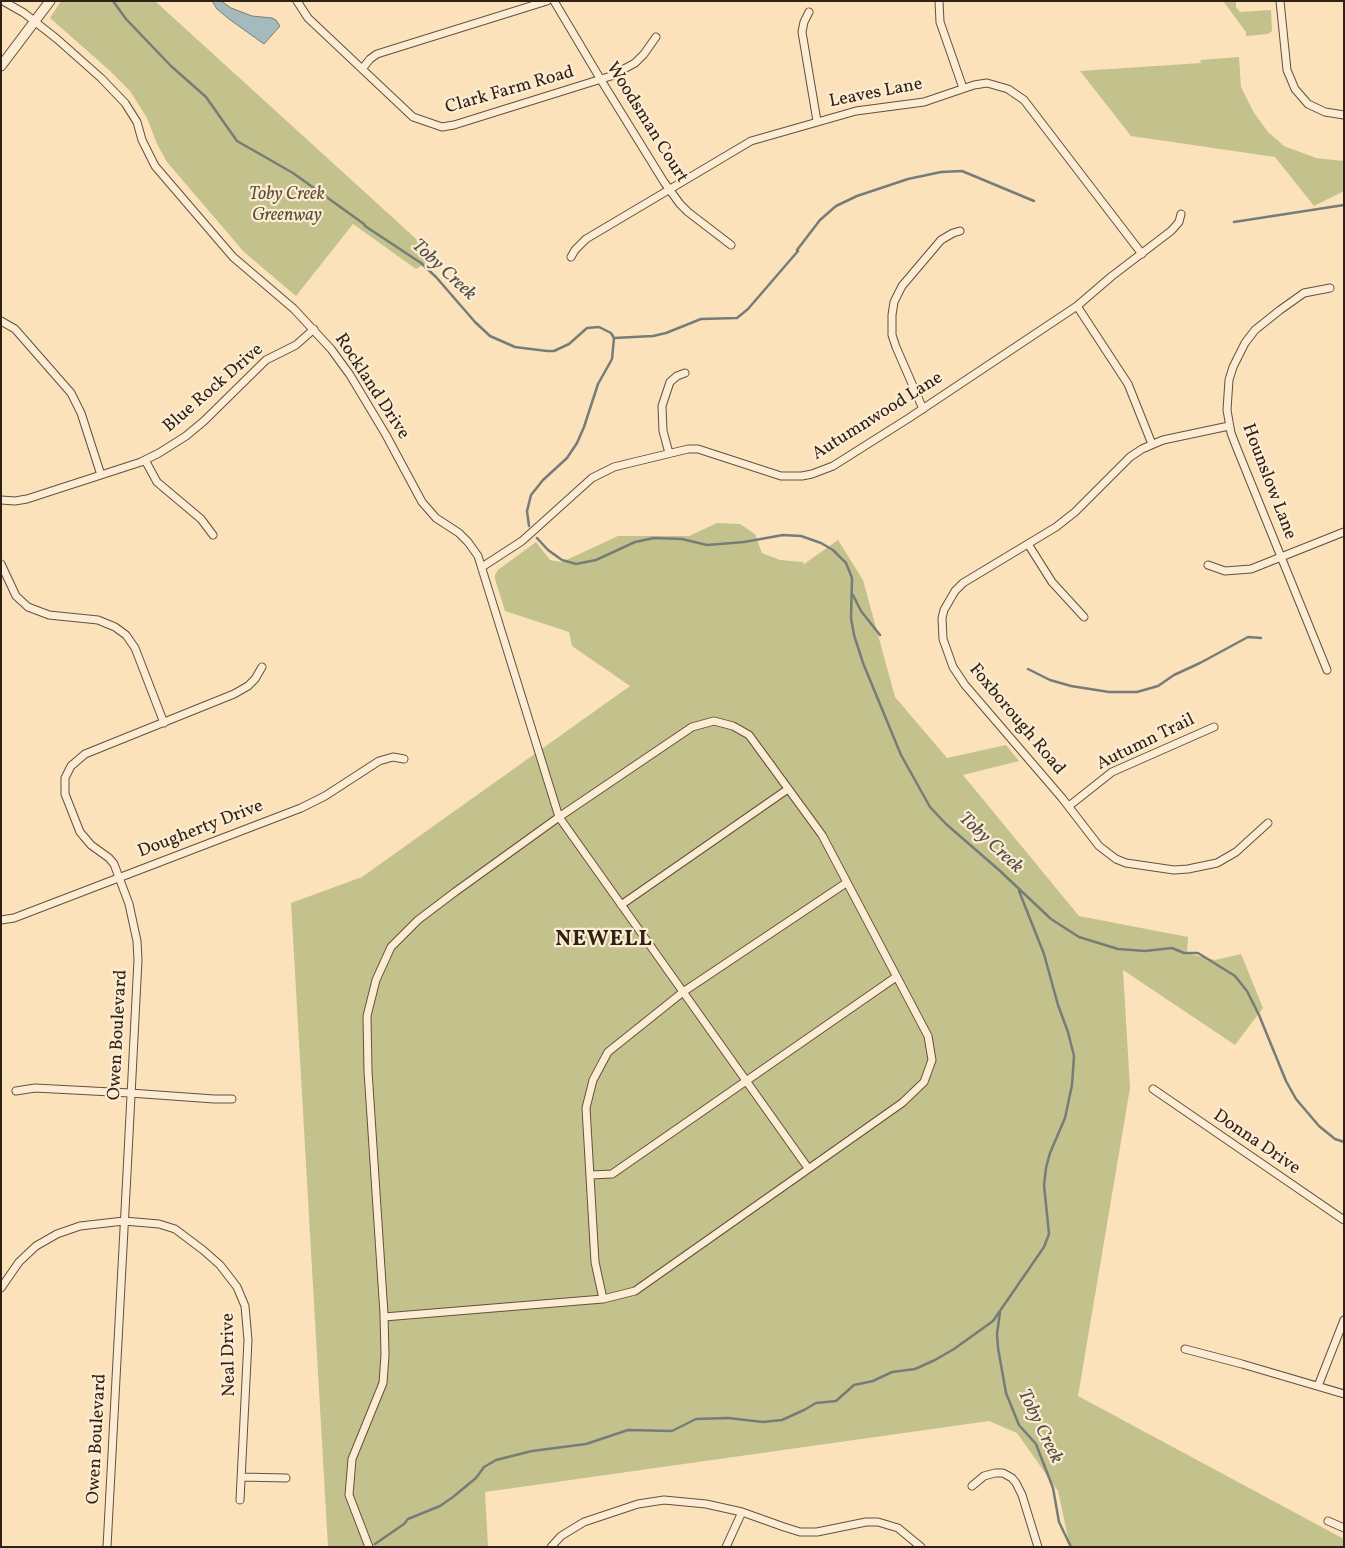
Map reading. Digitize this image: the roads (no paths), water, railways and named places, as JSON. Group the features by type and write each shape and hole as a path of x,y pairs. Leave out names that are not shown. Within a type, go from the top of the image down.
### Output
{"street":[{"name":"Rockland Drive","path":"3,1 24,13 64,45 114,91 133,116 146,149 156,166 233,257 273,290 314,329 331,349 350,375 386,435 422,502 436,518 459,533 478,556 559,818 808,1168"},
{"path":"1,66 50,1"},
{"name":"Clark Farm Road","path":"298,1 308,18 414,117 442,126 454,125 601,80 621,72 635,63 656,37"},
{"path":"362,69 377,54 547,1"},
{"name":"Woodsman Court","path":"554,1 669,189 688,212 731,245"},
{"path":"940,1 940,22 963,88"},
{"path":"1280,1 1287,70 1295,89 1308,104 1325,112 1344,115"},
{"path":"809,12 802,32 817,121"},
{"name":"Leaves Lane","path":"571,257 580,243 750,141 868,108 924,102 963,88 987,83 1013,91 1024,100 1142,254"},
{"name":"Autumnwood Lane","path":"482,567 522,541 592,478 614,467 688,449 698,449 775,474 788,476 812,474 832,466 923,409 1077,306 1174,229 1181,214"},
{"path":"923,409 892,335 894,302 902,286 941,240 953,232 960,231"},
{"name":"Hounslow Lane","path":"1327,670 1229,426 1227,410 1229,380 1245,343 1262,324 1304,293 1330,288"},
{"path":"1077,306 1128,384 1152,444"},
{"path":"1,322 15,329 71,393 81,413 101,475"},
{"name":"Blue Rock Drive","path":"1,500 15,501 27,499 146,460 168,448 204,421 266,360 296,345 314,329"},
{"path":"669,453 663,431 662,406 670,382 674,377 685,373"},
{"name":"Foxborough Road","path":"1229,426 1152,444 1124,462 1093,494 1056,526 963,583 955,591 944,610 942,618 943,640 953,666 965,685 1070,806 1107,854 1126,863 1165,870 1188,869 1218,863 1236,852 1268,823"},
{"path":"146,460 157,482 200,518 213,535"},
{"path":"1208,565 1225,571 1245,570 1344,532"},
{"path":"1028,544 1052,582 1084,617"},
{"path":"1,564 16,596 28,607 49,615 98,620 115,627 126,636 134,648 164,723"},
{"name":"Owen Boulevard","path":"107,1547 138,960 137,941 134,922 112,861 91,845 78,828 65,794 66,778 71,766 85,754 234,694 248,686 255,679 262,666"},
{"path":"369,1547 349,1495 352,1459 383,1383 384,1317 368,1071 367,1016 376,980 391,947 418,920 559,818 692,726 714,721 733,726 749,735 822,835 928,1036 932,1060 924,1082 902,1103 635,1291 603,1299 384,1317"},
{"name":"Autumn Trail","path":"1070,806 1112,772 1214,727"},
{"name":"Dougherty Drive","path":"1,920 14,918 302,808 339,788 379,761 393,757 404,759"},
{"path":"621,905 788,788"},
{"path":"603,1299 595,1262 586,1108 593,1080 608,1052 683,992 846,883"},
{"path":"591,1175 612,1174 896,977"},
{"path":"16,1091 35,1088 232,1099"},
{"name":"Donna Drive","path":"1153,1089 1344,1220"},
{"name":"Neal Drive","path":"1,1288 18,1262 43,1241 80,1226 124,1221 159,1224 175,1229 220,1265 237,1287 245,1306 248,1340 240,1500"},
{"path":"1318,1386 1344,1320"},
{"path":"1185,1349 1344,1394"},
{"path":"972,1486 987,1475 995,1473 1003,1473 1012,1478 1022,1496 1038,1547"},
{"path":"241,1478 286,1478"},
{"path":"551,1547 561,1536 584,1522 647,1502 677,1501 742,1512 784,1527 806,1532 878,1522 898,1528 921,1547"},
{"path":"726,1547 742,1512"},
{"path":"1328,1521 1344,1528"}],"waterway":[{"name":"Toby Creek","path":"113,1 126,19 171,66 206,97 237,141 293,173 365,226 421,263 490,336 515,347 554,351 569,344 587,328 599,327 611,333 614,338 612,359 598,384 584,427 577,443 567,458 543,480 531,495 527,511 529,526"},
{"path":"614,338 653,336 666,333 701,319 737,318 748,309 798,251 820,220 836,206 857,196 908,179 941,172 962,171 1034,201"},
{"path":"1234,222 1344,205"},
{"name":"Toby Creek","path":"537,538 548,550 562,560 576,564 596,560 635,542 654,538 682,539 707,545 744,542 783,535 801,536 821,543 833,550 846,563 852,578 851,618 863,663 901,755 930,807 946,824 1051,919 1079,937 1118,949 1145,951 1172,948 1184,953 1198,953 1235,976 1247,991 1259,1015 1286,1081 1296,1099 1319,1126 1335,1139 1344,1142"},
{"path":"853,595 861,611 880,635"},
{"path":"1028,669 1050,680 1071,686 1109,692 1137,692 1158,686 1174,675 1248,637 1261,638"},
{"path":"375,1544 404,1524 408,1519 440,1506 453,1497 476,1478 484,1467 496,1460 532,1451 586,1444 628,1430 672,1431 696,1419 728,1418 763,1422 782,1420 816,1403 836,1401 854,1385 873,1381 892,1372 915,1369 935,1360 993,1321 1044,1247 1049,1234 1044,1185 1046,1168 1050,1153 1065,1118 1072,1085 1074,1056 1044,954 1019,891"},
{"name":"Toby Creek","path":"1000,1312 997,1334 998,1348 1006,1393 1019,1425 1036,1444 1053,1488 1059,1522 1071,1547"}],"district":[{"name":"NEWELL","path":"604,941"}],"park label":[{"name":"Toby Creek Greenway","path":"287,206"}]}
